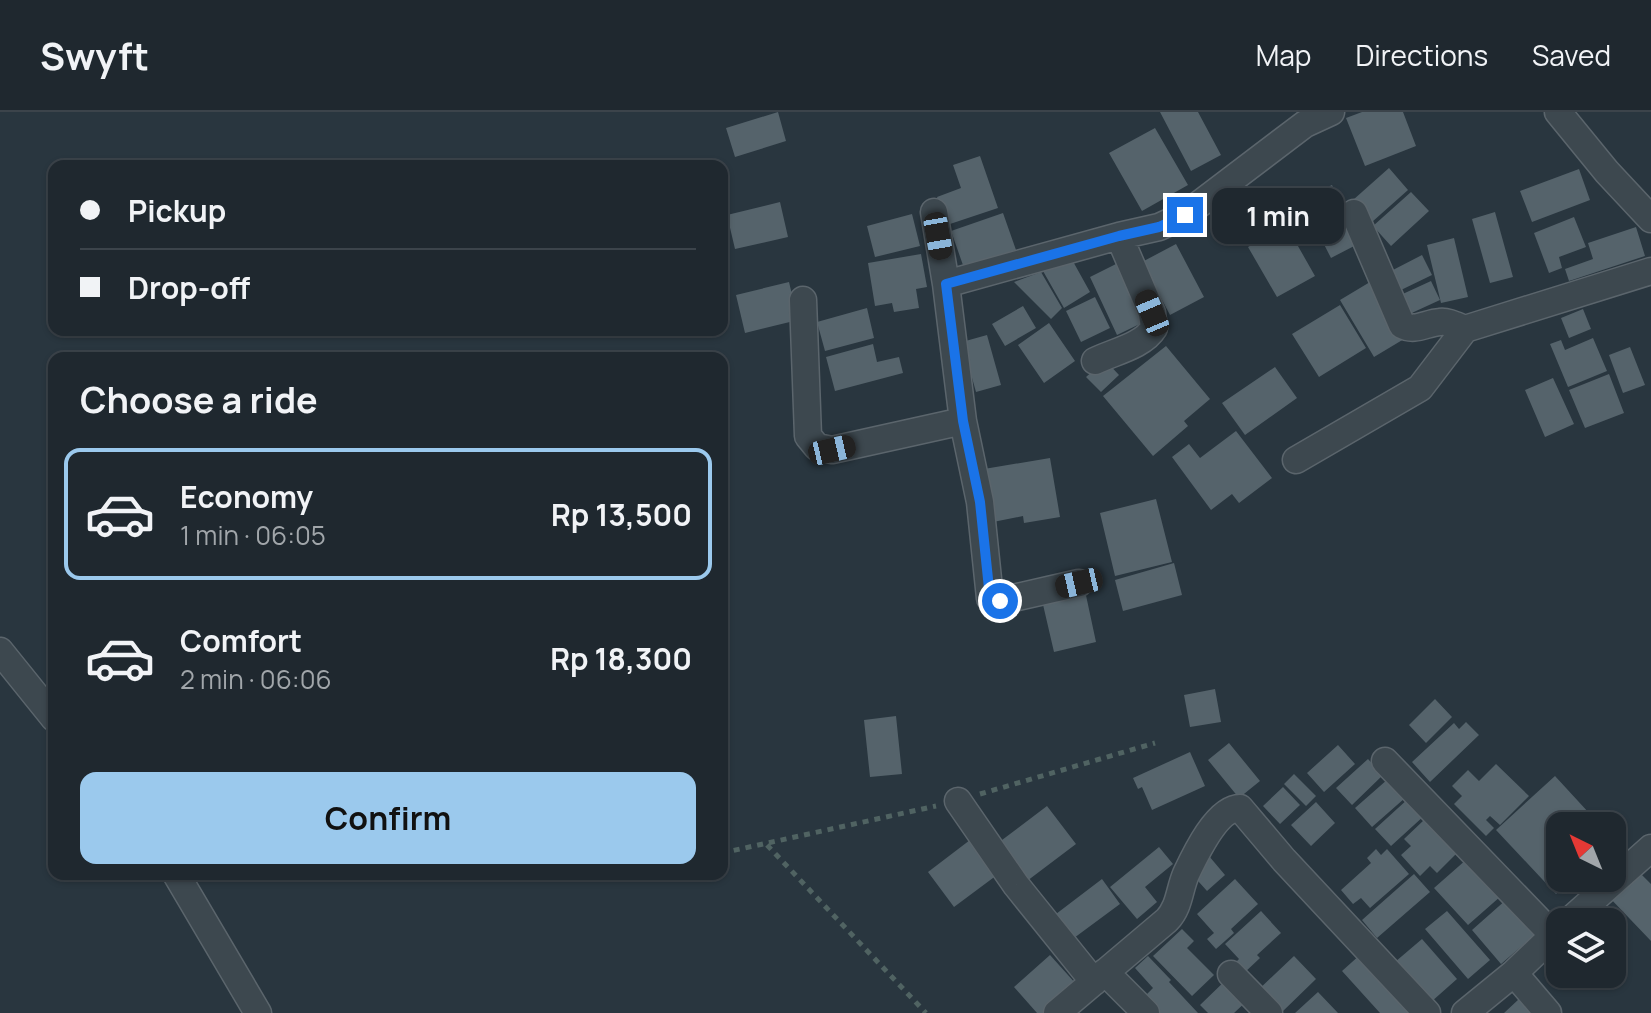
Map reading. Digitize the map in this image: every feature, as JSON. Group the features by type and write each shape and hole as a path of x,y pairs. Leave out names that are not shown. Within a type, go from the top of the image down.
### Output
{"street":[{"path":"946,284 1159,227 1185,215 1305,124 1331,112"},
{"path":"1558,112 1651,219"},
{"path":"934,212 963,421 980,502 990,598 1000,601 1079,583"},
{"path":"1354,213 1402,325 1418,328 1443,321 1465,329"},
{"path":"1095,361 1139,341 1154,328 1152,313 1119,236"},
{"path":"1296,460 1420,388 1465,329 1651,271"},
{"path":"803,300 808,436 817,447 832,450 963,421"},
{"path":"0,651 48,711"},
{"path":"1385,761 1546,916"},
{"path":"958,801 1016,885 1099,977 1146,1013"},
{"path":"1057,1013 1174,912 1185,876 1208,834 1224,812 1240,808 1284,860 1427,1013"},
{"path":"1584,908 1651,848"},
{"path":"180,880 258,1013"},
{"path":"1465,1013 1546,942"},
{"path":"1514,973 1548,1013"},
{"path":"1231,974 1269,1013"}],"path":[{"path":"766,844 926,1013"}],"building":[{"path":"778,112 786,141 735,157 726,128"},
{"path":"1160,112 1198,112 1221,155 1191,171"},
{"path":"1362,112 1403,112 1416,146 1365,166 1346,118"},
{"path":"1155,128 1188,185 1142,211 1109,153"},
{"path":"980,156 998,208 947,225 937,197 961,188 953,165"},
{"path":"1389,168 1408,190 1372,222 1353,200"},
{"path":"1579,169 1590,200 1532,222 1520,191"},
{"path":"1332,185 1338,199 1302,217 1295,203"},
{"path":"1411,192 1429,211 1391,246 1373,226"},
{"path":"1257,194 1269,215 1237,233 1225,211"},
{"path":"780,202 788,237 735,249 728,215"},
{"path":"1336,202 1358,244 1331,258 1309,215"},
{"path":"1495,212 1513,277 1490,283 1472,219"},
{"path":"1003,213 1016,250 964,268 951,231"},
{"path":"912,214 920,246 875,257 867,226"},
{"path":"1574,217 1586,247 1559,257 1562,268 1549,273 1534,233"},
{"path":"1286,225 1315,276 1277,297 1248,247"},
{"path":"1636,227 1645,256 1569,281 1565,269 1593,259 1588,243"},
{"path":"1454,238 1468,297 1441,303 1427,245"},
{"path":"1176,244 1204,297 1170,315 1142,262"},
{"path":"921,254 927,287 916,289 919,308 894,312 892,303 875,306 868,263"},
{"path":"1422,255 1432,275 1401,290 1391,271"},
{"path":"1070,256 1090,292 1064,308 1043,271"},
{"path":"1118,263 1146,321 1117,335 1090,277"},
{"path":"1041,272 1062,308 1051,319 1014,282"},
{"path":"1431,281 1440,300 1403,317 1394,298"},
{"path":"789,282 798,320 745,333 736,295"},
{"path":"1370,282 1404,339 1374,357 1340,300"},
{"path":"1095,297 1110,328 1081,342 1066,311"},
{"path":"1340,305 1366,348 1319,377 1292,334"},
{"path":"1023,306 1036,328 1005,346 992,324"},
{"path":"867,308 874,338 825,351 817,322"},
{"path":"1583,309 1591,329 1569,338 1561,318"},
{"path":"1049,323 1075,361 1044,383 1018,345"},
{"path":"987,335 1001,385 976,392 962,342"},
{"path":"1593,338 1607,371 1568,387 1550,344 1561,340 1565,350"},
{"path":"873,344 877,362 899,357 903,373 835,391 826,357"},
{"path":"1166,346 1210,399 1184,421 1188,426 1153,456 1103,396"},
{"path":"1630,347 1645,385 1623,393 1609,355"},
{"path":"1105,360 1119,375 1101,392 1086,377"},
{"path":"1275,367 1297,398 1245,435 1222,403"},
{"path":"1609,374 1624,413 1585,428 1569,390"},
{"path":"1553,378 1574,424 1545,437 1525,390"},
{"path":"1236,431 1272,478 1239,503 1232,494 1211,510 1172,457 1189,444 1200,458"},
{"path":"1050,458 1060,517 1024,523 1023,516 993,522 984,469"},
{"path":"1156,499 1172,562 1115,576 1100,513"},
{"path":"1174,563 1182,595 1123,611 1115,580"},
{"path":"1084,586 1096,642 1054,652 1041,596"},
{"path":"1215,689 1221,722 1190,727 1184,695"},
{"path":"1435,699 1452,717 1426,743 1409,725"},
{"path":"896,716 902,774 870,777 864,720"},
{"path":"1466,722 1479,735 1430,782 1412,762 1454,723 1459,729"},
{"path":"1229,743 1260,781 1239,798 1208,760"},
{"path":"1338,745 1355,764 1324,792 1307,773"},
{"path":"1190,752 1205,786 1152,810 1142,787 1138,789 1133,778"},
{"path":"1368,759 1383,775 1352,805 1336,788"},
{"path":"1496,764 1529,796 1500,825 1490,816 1486,820 1494,828 1486,836 1454,804 1462,796 1452,786 1468,770 1479,781"},
{"path":"1294,774 1316,796 1306,806 1284,784"},
{"path":"1555,776 1588,812 1546,812 1546,883 1496,830"},
{"path":"1388,779 1405,798 1372,827 1355,808"},
{"path":"1283,787 1300,805 1280,824 1263,806"},
{"path":"1409,798 1425,815 1391,846 1375,829"},
{"path":"1316,802 1335,823 1311,846 1291,825"},
{"path":"1047,806 1076,844 1027,881 998,843"},
{"path":"1424,820 1456,854 1437,873 1430,866 1420,876 1401,855 1411,846 1404,839"},
{"path":"970,840 997,875 954,907 928,872"},
{"path":"1159,847 1173,864 1145,887 1157,902 1137,919 1110,887"},
{"path":"1376,849 1381,855 1387,849 1409,874 1370,908 1361,898 1353,904 1341,890 1371,863 1367,858"},
{"path":"1209,856 1225,875 1207,891 1190,872"},
{"path":"1467,859 1501,896 1468,925 1434,888"},
{"path":"1636,869 1651,884 1651,941 1626,915 1626,908 1619,908 1608,896 1612,892 1626,892 1626,879"},
{"path":"1414,874 1430,892 1377,938 1362,920"},
{"path":"1102,879 1120,904 1074,938 1056,914"},
{"path":"1235,879 1258,904 1231,929 1234,933 1216,949 1207,939 1214,933 1197,914"},
{"path":"1507,899 1537,933 1501,964 1472,930"},
{"path":"1261,911 1281,933 1257,955 1260,958 1243,974 1234,964 1239,959 1225,944"},
{"path":"1447,911 1490,960 1468,979 1425,929"},
{"path":"1182,929 1194,941 1187,948 1214,975 1192,996 1153,956"},
{"path":"1422,939 1457,979 1431,1002 1395,962"},
{"path":"1361,954 1413,1013 1380,1013 1342,971"},
{"path":"1050,955 1077,985 1046,1013 1037,1013 1014,987"},
{"path":"1148,956 1198,1013 1158,1013 1144,997 1153,988 1135,968"},
{"path":"1294,956 1316,979 1281,1013 1255,993"},
{"path":"1229,977 1249,999 1234,1013 1208,1013 1200,1005"},
{"path":"1318,992 1338,1013 1295,1013"},
{"path":"1519,999 1532,1013 1504,1013"}],"route":[{"path":"1000,601 990,598 980,502 963,421 946,284 1159,227 1185,215"}]}
